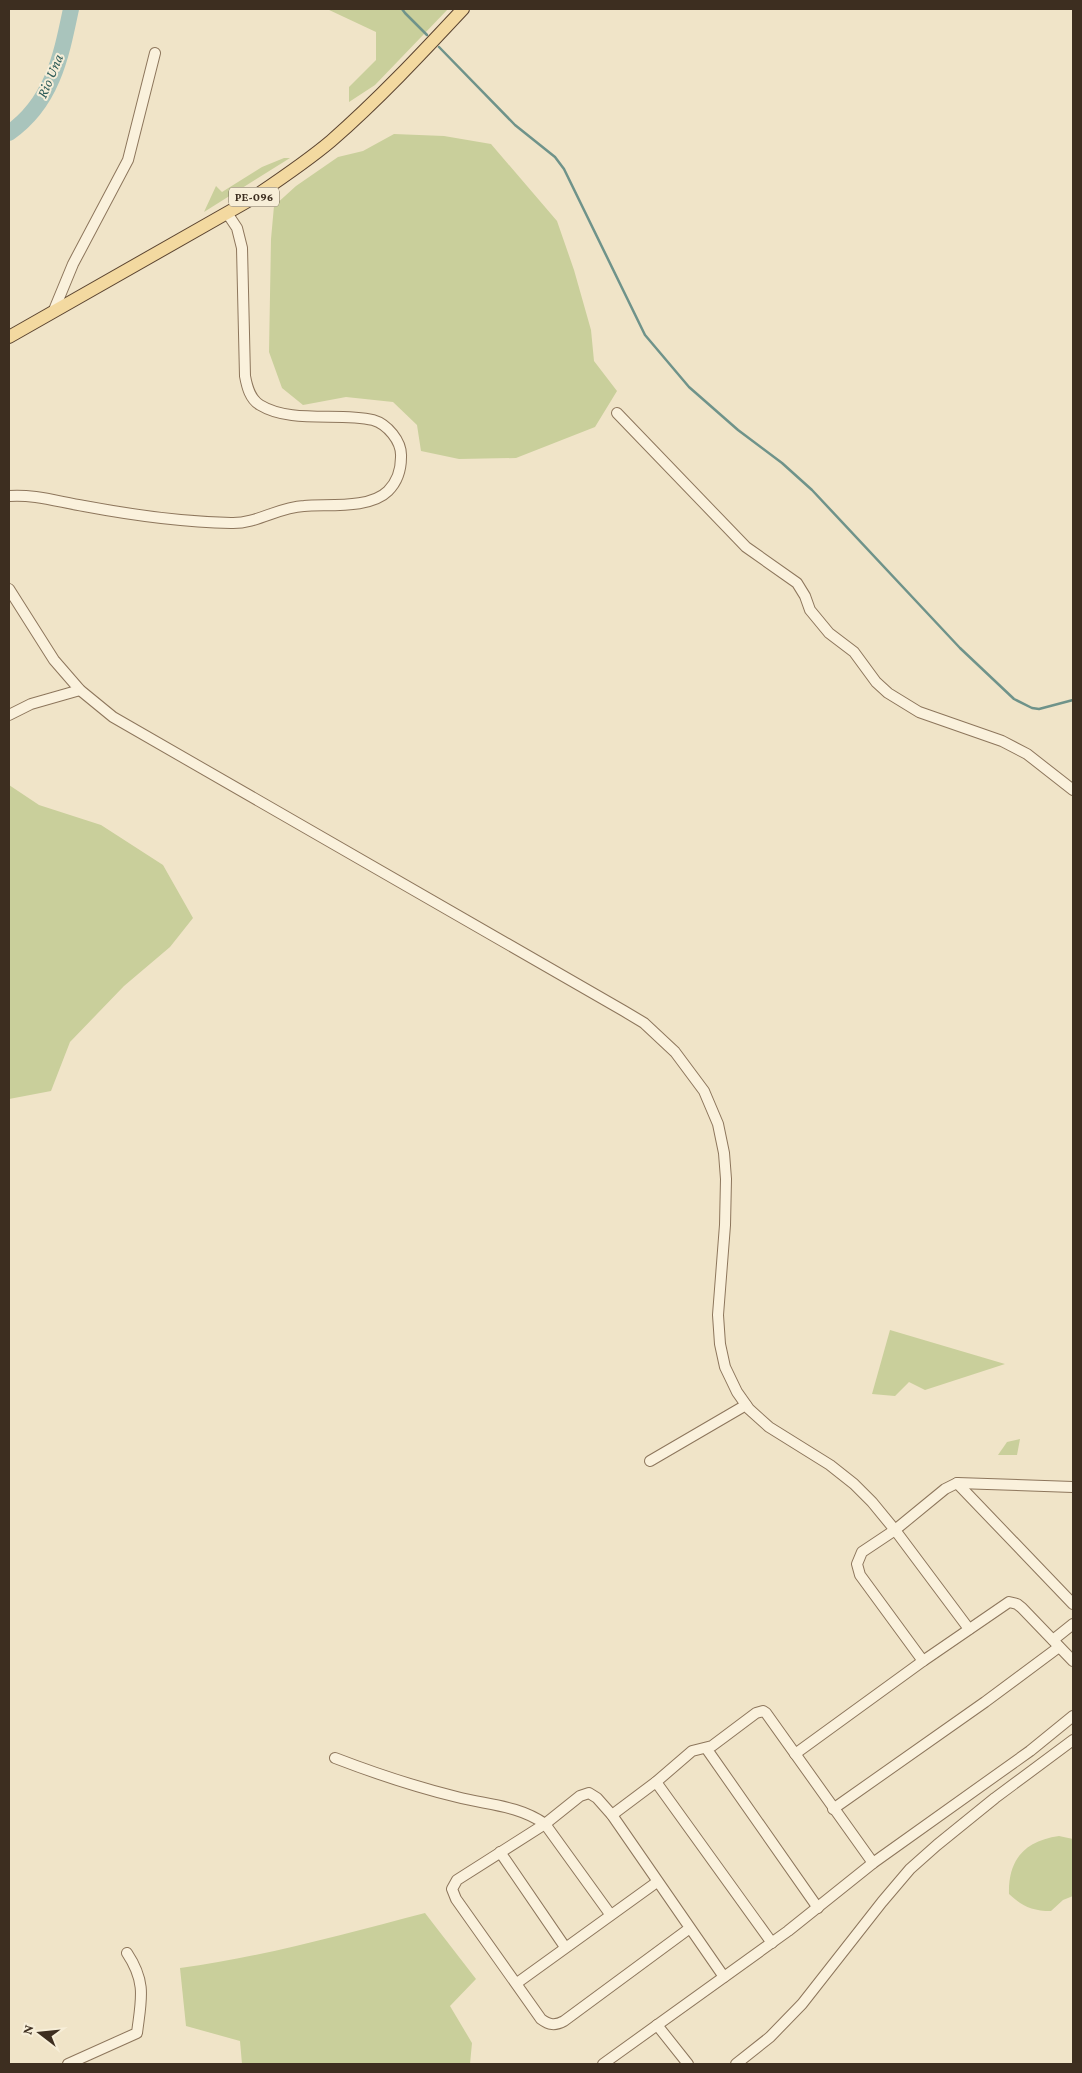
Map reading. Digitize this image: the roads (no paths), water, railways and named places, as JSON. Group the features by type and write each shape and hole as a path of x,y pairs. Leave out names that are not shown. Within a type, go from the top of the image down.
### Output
{"main road":[{"name":"PE-096","path":"9,337 227,213 277,181 329,142 396,80 463,9"}],"street":[{"path":"54,310 73,264 128,160 155,53"},
{"path":"9,496 32,497 159,517 232,523 249,522 301,506 365,503 378,498 388,491 395,482 401,466 402,452 395,437 385,427 374,421 358,418 274,411 259,405 248,390 245,376 242,248 237,228 227,213"},
{"path":"617,413 746,547 797,583 805,596 810,610 829,633 854,652 876,682 888,692 918,712 1002,741 1028,754 1073,790"},
{"path":"9,589 54,660 80,690 113,717 624,1011 644,1023 675,1052 704,1091 718,1124 724,1153 726,1188 718,1315 720,1344 725,1367 746,1405 769,1427 830,1465 854,1484 881,1512 969,1629"},
{"path":"9,715 32,704 80,690"},
{"path":"650,1461 746,1405"},
{"path":"957,1484 1073,1604"},
{"path":"924,1661 860,1575 857,1569 858,1558 862,1552 895,1530 946,1489 957,1484 1071,1489"},
{"path":"795,1754 1005,1604 1014,1603 1022,1608 1073,1661"},
{"path":"833,1809 985,1702 1056,1644 1073,1624"},
{"path":"612,1815 656,1782 692,1751 712,1746 756,1713 763,1711 873,1863"},
{"path":"603,2064 772,1943 873,1863 1030,1751 1073,1716"},
{"path":"736,2064 770,2037 802,2004 910,1869 936,1845 995,1798 1073,1740"},
{"path":"706,1748 818,1908"},
{"path":"335,1758 456,1797 526,1813 544,1824 610,1914"},
{"path":"656,1782 772,1943"},
{"path":"690,1928 557,2025 547,2023 541,2018 456,1899 452,1889 457,1880 590,1793 612,1815 724,1977"},
{"path":"500,1852 565,1947"},
{"path":"517,1983 610,1914 657,1882"},
{"path":"68,2064 137,2034 142,1994 137,1968 127,1953"},
{"path":"657,2025 688,2064"}],"waterway":[{"name":"Rio Una","path":"9,133 24,121 45,93 58,61 71,9"},
{"path":"402,9 427,35"},
{"path":"439,47 515,125 555,157 564,169 645,335 689,387 738,430 782,463 812,490 960,648 1014,699 1032,708 1039,709 1073,700"}]}
